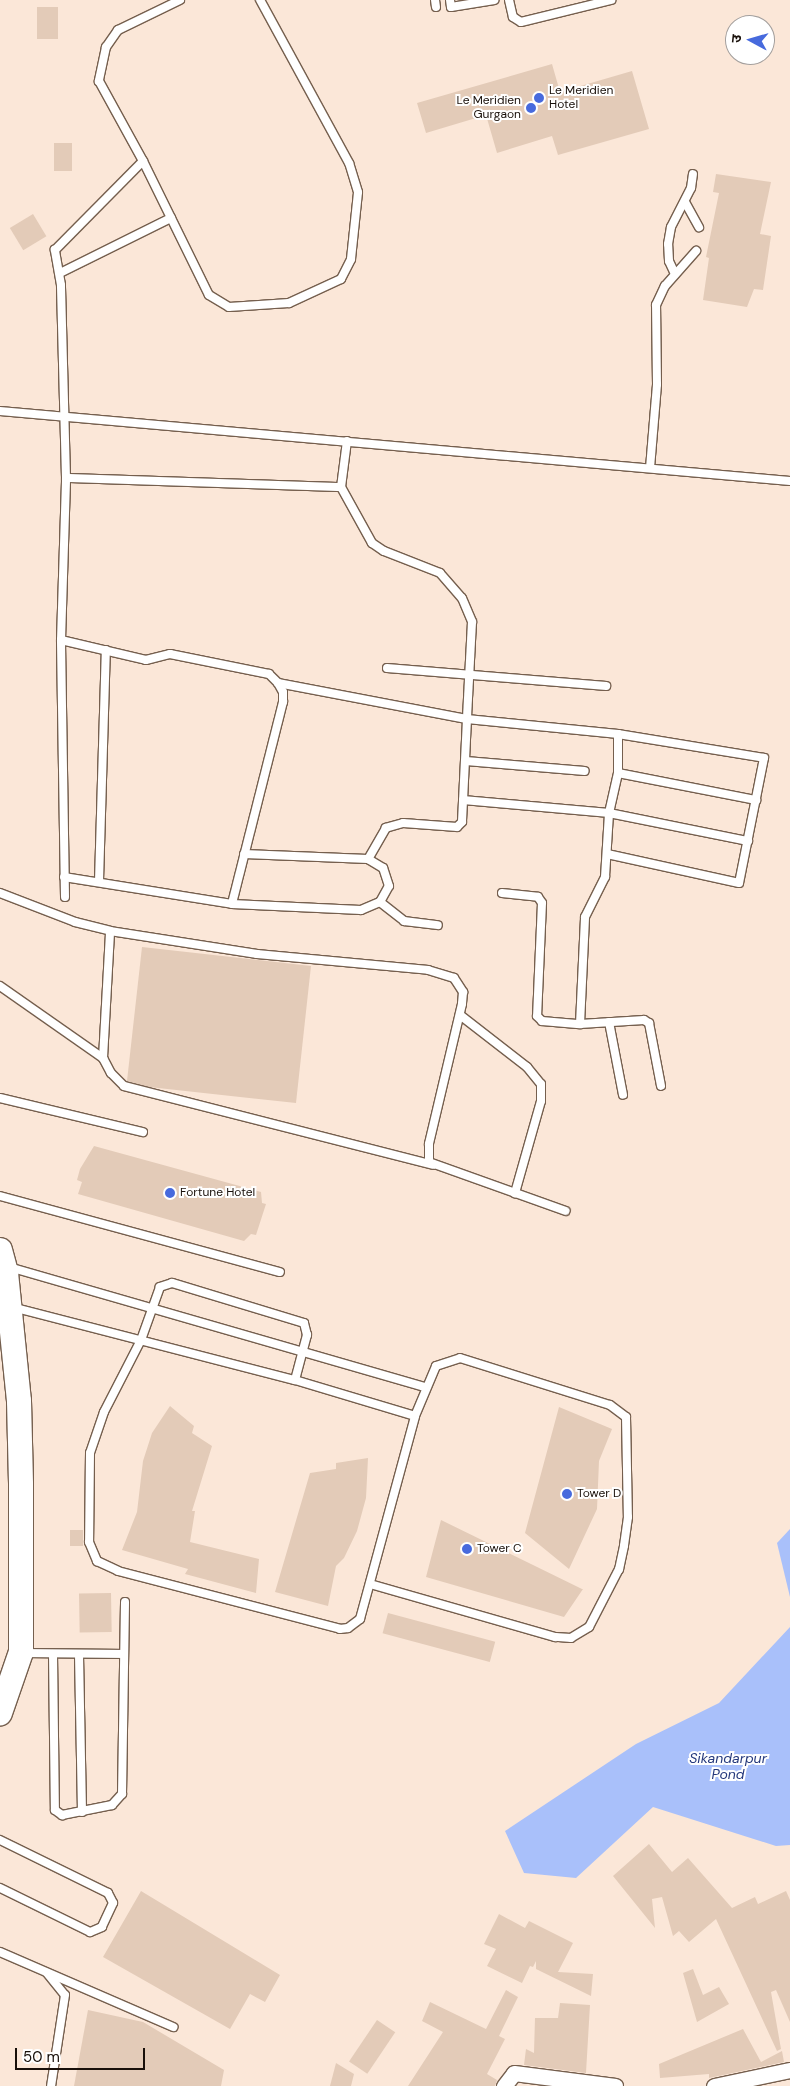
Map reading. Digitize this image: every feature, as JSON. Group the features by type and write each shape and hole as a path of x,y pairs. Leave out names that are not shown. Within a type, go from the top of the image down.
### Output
{"main road":[{"path":"0,1713 21,1652 19,1402 10,1306 2,1258"}],"street":[{"path":"714,2086 731,2085 790,2070"},
{"path":"504,2086 514,2073 615,2086"}],"lane":[{"path":"180,0 118,30 106,47 101,63 99,81 143,161 209,295 229,307 289,303 341,279 347,271 358,192 354,176 260,0"},
{"path":"450,0 451,7 494,0"},
{"path":"509,0 513,17 521,22 611,0"},
{"path":"65,897 61,640 66,478 60,273 55,250 143,161"},
{"path":"674,274 668,261 671,227 685,202 693,174"},
{"path":"685,202 700,227"},
{"path":"60,273 171,218"},
{"path":"650,468 657,384 656,306 674,274 696,251"},
{"path":"0,411 790,481"},
{"path":"347,441 341,487 372,543 392,555 440,574 462,598 472,622 462,822 457,827 402,823 386,828 368,859"},
{"path":"66,478 341,487"},
{"path":"61,640 146,660 170,654 268,674 278,683 283,692 283,702 232,904"},
{"path":"98,881 106,650"},
{"path":"387,668 606,686"},
{"path":"278,683 467,719 618,734 764,758 739,883 606,854"},
{"path":"580,1024 585,917 605,877 609,813 618,774 618,734"},
{"path":"466,761 585,771"},
{"path":"618,774 756,800"},
{"path":"463,800 609,813 748,841"},
{"path":"64,877 232,904 362,910 380,902 386,893 388,877 383,868 368,859 244,854"},
{"path":"502,893 538,897 542,903 537,1016 542,1021 580,1024 644,1020 649,1023 661,1086"},
{"path":"0,894 75,922 110,931 248,952 428,970 454,978 460,984 463,992 460,1015 428,1153 429,1162 434,1165"},
{"path":"380,902 404,921 438,925"},
{"path":"103,1058 110,931"},
{"path":"0,986 103,1058 124,1086 434,1165 566,1212"},
{"path":"460,1015 528,1067 541,1084 541,1101 515,1194"},
{"path":"609,1022 623,1095"},
{"path":"0,1098 144,1132"},
{"path":"0,1196 280,1272"},
{"path":"2,1258 151,1310 425,1387"},
{"path":"295,1380 307,1335 304,1323 172,1282 160,1287 141,1340 104,1412 90,1453 89,1542 97,1561 118,1571 340,1628 348,1628 360,1619 415,1416 425,1387 436,1366 460,1358 620,1411 628,1426 628,1517 619,1569 590,1627 571,1638 555,1637 370,1584"},
{"path":"10,1306 295,1380 415,1416"},
{"path":"53,1654 54,1806 62,1815 112,1805 122,1794 125,1602"},
{"path":"21,1652 78,1655 123,1654"},
{"path":"78,1655 82,1812"},
{"path":"0,1840 108,1892 113,1903 102,1927 90,1932 0,1888"},
{"path":"0,1952 172,2027"},
{"path":"46,1972 65,1995 51,2086"}],"water":[{"path":"790,1529 790,1597 777,1543"},
{"name":"Sikandarpur Pond","path":"790,1627 790,1845 776,1846 653,1807 576,1878 524,1873 505,1831 636,1744 719,1703"}],"building":[{"path":"37,7 58,7 58,39 37,39"},
{"name":"Le Meridien Gurgaon","path":"552,64 560,92 632,71 649,129 558,155 552,136 497,153 486,115 426,133 417,103"},
{"path":"54,143 72,143 72,171 54,171"},
{"path":"716,174 771,182 760,234 771,236 763,290 754,289 747,307 703,300 709,258 706,257 719,193 713,192"},
{"path":"33,214 46,236 23,250 10,228"},
{"path":"142,947 311,966 296,1103 149,1087 127,1081"},
{"name":"Fortune Hotel","path":"94,1146 261,1192 262,1203 266,1204 256,1235 251,1234 244,1241 78,1194 82,1182 77,1180 80,1169"},
{"path":"170,1406 194,1426 192,1433 212,1446 192,1511 195,1511 190,1542 259,1559 256,1593 185,1574 188,1569 122,1550 137,1512 143,1461 152,1433"},
{"name":"Tower D","path":"559,1407 612,1429 599,1461 597,1509 569,1569 525,1533"},
{"path":"368,1458 366,1498 357,1531 344,1558 336,1566 328,1606 275,1592 310,1473 336,1469 336,1463"},
{"name":"Tower C","path":"441,1520 583,1589 564,1617 426,1577"},
{"path":"70,1530 83,1530 83,1546 70,1546"},
{"path":"111,1593 112,1632 80,1633 79,1594"},
{"path":"388,1613 495,1642 490,1662 383,1633"},
{"path":"649,1844 672,1872 688,1858 732,1908 755,1897 758,1904 786,1891 790,1900 790,2022 776,1990 771,1992 781,2049 777,2051 716,1919 689,1942 679,1931 673,1936 662,1897 652,1899 655,1928 613,1876"},
{"path":"141,1891 280,1975 265,2002 250,1994 230,2029 103,1957"},
{"path":"499,1914 525,1928 529,1921 573,1943 558,1972 593,1974 591,1996 536,1969 536,1961 533,1967 530,1966 522,1983 487,1966 496,1949 484,1944"},
{"path":"693,1969 703,1995 719,1987 729,2004 697,2022 683,1973"},
{"path":"506,1990 518,1997 499,2036 505,2039 487,2074 497,2080 495,2086 408,2086 443,2032 422,2021 430,2002 486,2029"},
{"path":"560,2003 590,2005 586,2073 524,2065 526,2049 534,2053 535,2018 558,2018"},
{"path":"88,2010 143,2022 224,2070 221,2086 74,2086"},
{"path":"377,2020 395,2032 367,2074 349,2061"},
{"path":"743,2029 761,2062 782,2051 784,2062 709,2078 709,2074 660,2078 659,2064"},
{"path":"336,2063 354,2074 351,2086 330,2086"}],"place":[{"name":"Le Meridien Hotel","path":"539,98"},
{"name":"Le Meridien Gurgaon","path":"531,108"},
{"name":"Fortune Hotel","path":"170,1193"},
{"name":"Tower D","path":"567,1494"},
{"name":"Tower C","path":"467,1549"}]}
